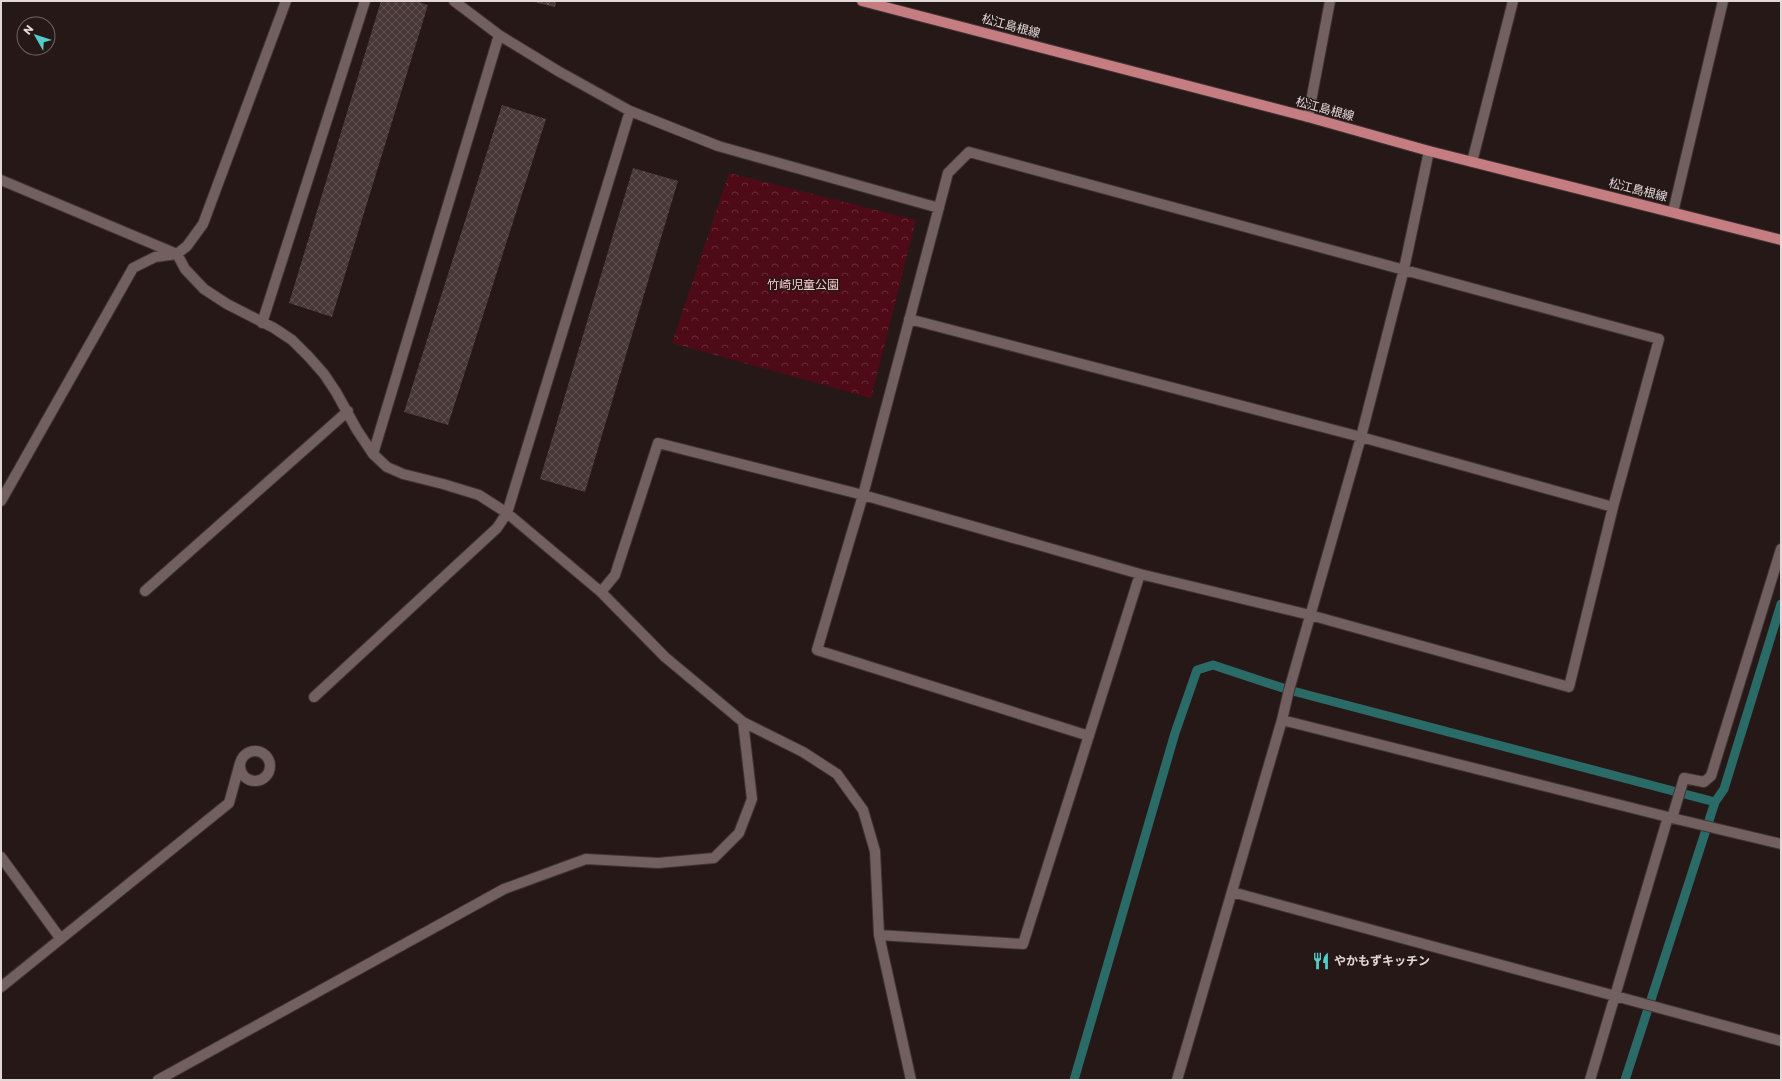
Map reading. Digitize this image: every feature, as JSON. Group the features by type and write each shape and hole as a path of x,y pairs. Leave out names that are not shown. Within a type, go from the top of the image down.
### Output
{"main road":[{"name":"松江島根線","path":"862,1 1308,117 1429,151 1781,240"}],"street":[{"path":"1,501 133,268 155,258 177,254 187,246 202,224 286,1"},
{"path":"262,323 365,1"},
{"path":"454,1 499,35 558,71 630,111 718,146 939,208"},
{"path":"1308,117 1330,1"},
{"path":"1472,162 1512,1"},
{"path":"1673,212 1723,1"},
{"path":"373,454 499,35"},
{"path":"314,697 497,528 507,513 630,111"},
{"path":"1177,1080 1282,720 1360,436 1404,269 1429,151"},
{"path":"601,592 615,575 658,442 863,495 1140,574 1310,615 1568,687 1613,507 1659,339 969,152 948,173 863,495 817,650 1088,736"},
{"path":"1,180 177,254 185,269 204,289 227,304 274,328 292,340 309,357 324,374 373,454 388,467 398,472 478,495 507,513 601,592 665,657 742,722 803,752 837,774 863,810 875,850 879,935 911,1080"},
{"path":"909,319 1360,436 1613,507"},
{"path":"145,591 348,411"},
{"path":"1590,1080 1670,818 1676,805 1684,778 1704,782 1711,776 1781,549"},
{"path":"879,935 1023,944 1140,574"},
{"path":"1282,720 1670,818 1719,828 1781,844"},
{"path":"158,1080 504,889 586,859 658,864 714,858 739,833 752,799 742,722"},
{"path":"1,987 60,938 229,804 240,763"},
{"path":"1,857 60,938"},
{"path":"1232,892 1781,1041"}],"green space":[{"name":"竹崎児童公園","path":"729,173 916,220 871,398 672,343"}],"building":[{"path":"381,1 416,1 428,5 332,317 289,303"},
{"path":"530,1 556,1 555,7"},
{"path":"502,105 546,119 448,425 404,412"},
{"path":"633,168 678,181 585,492 540,479"}],"waterway":[{"path":"1715,802 1724,789 1781,604"},
{"path":"1074,1080 1175,733 1197,670 1213,665 1289,690 1715,802 1625,1080"}],"place":[{"name":"やかもずキッチン","path":"1321,961"}]}
